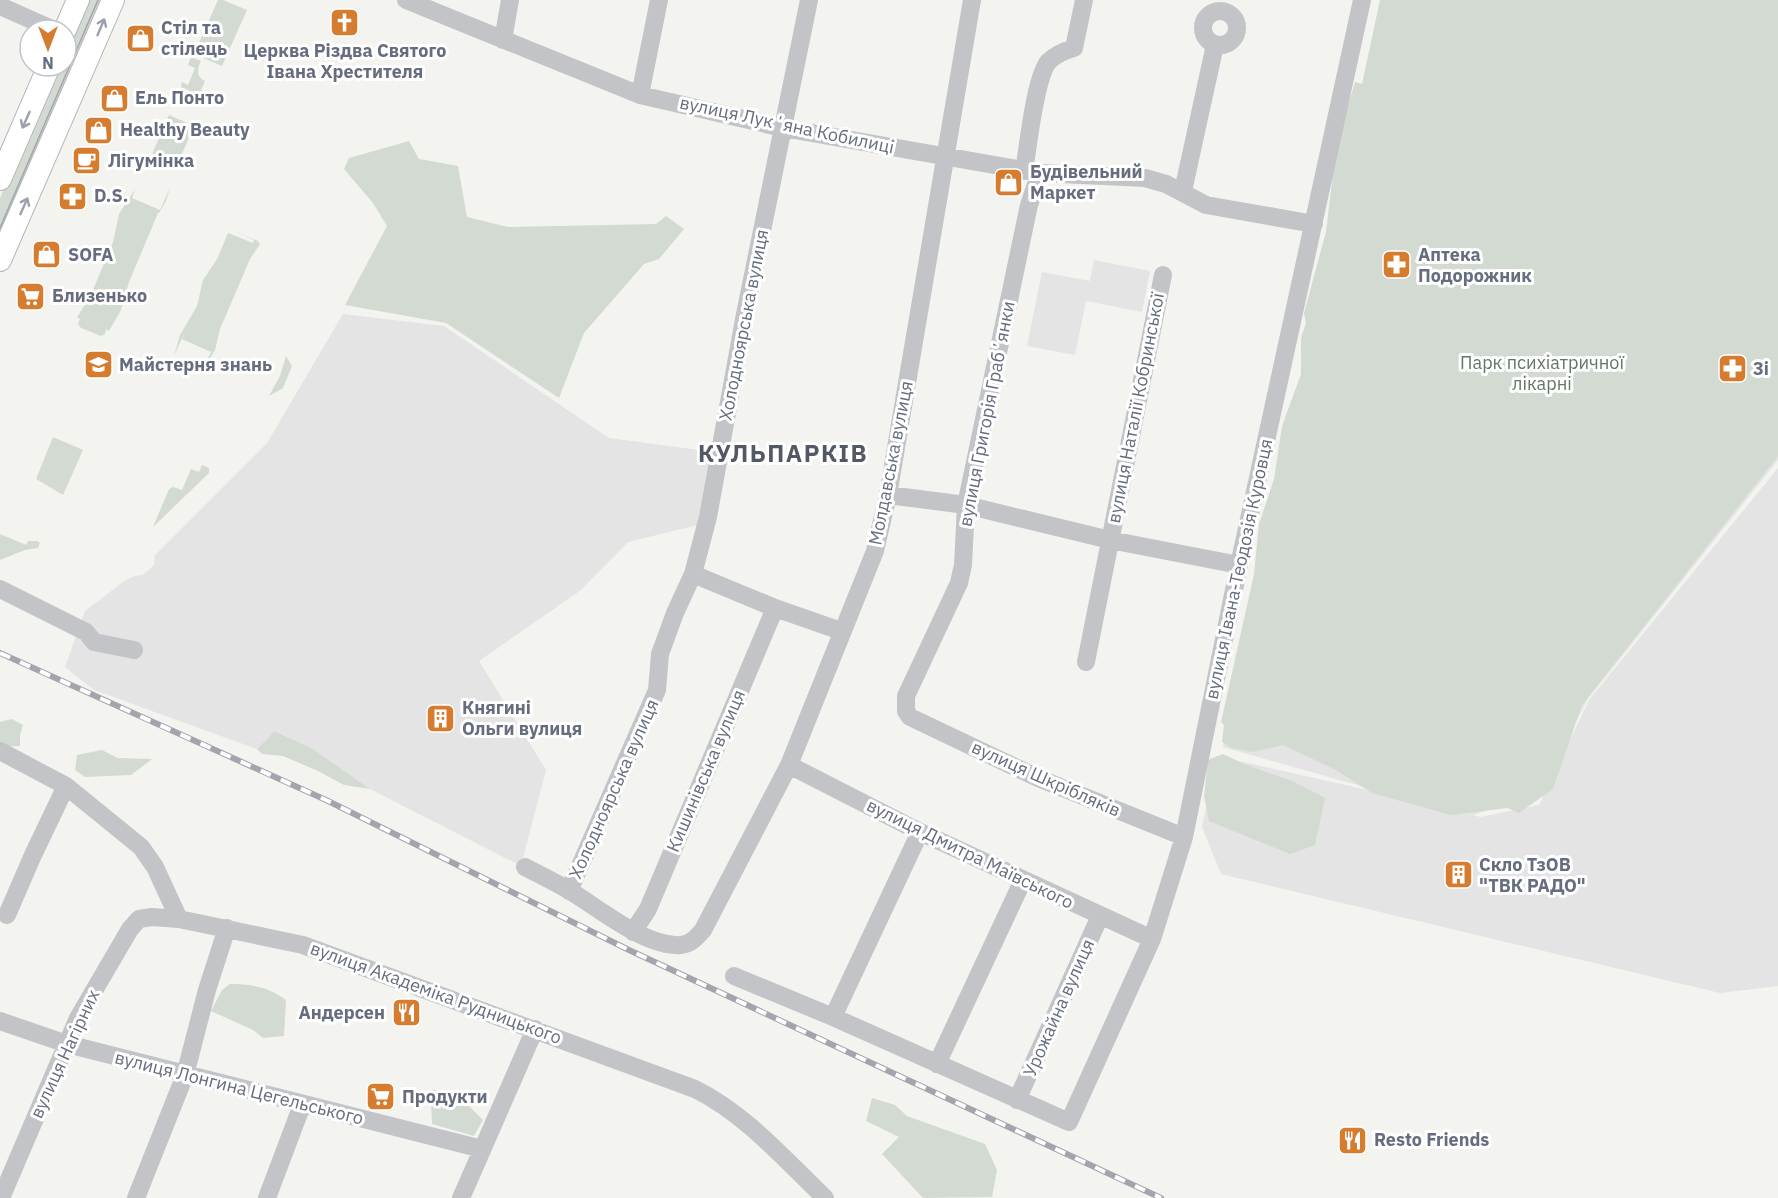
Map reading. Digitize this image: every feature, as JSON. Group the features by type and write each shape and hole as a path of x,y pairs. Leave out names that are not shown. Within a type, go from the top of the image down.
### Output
{"main road":[{"path":"70,18 78,0"},
{"path":"0,260 112,0"},
{"path":"0,179 44,78"}],"street":[{"name":"вулиця Лукʼяна Кобилиці","path":"406,0 640,94 783,128 1032,172 1145,178 1183,191 1206,205 1314,224"},
{"path":"503,40 510,0"},
{"path":"640,94 659,0"},
{"name":"Холодноярська вулиця","path":"569,891 657,690 660,654 693,574 708,517 741,338 809,0"},
{"name":"Молдавська вулиця","path":"633,932 661,942 682,945 695,940 703,930 789,765 874,551 888,495 972,0"},
{"name":"вулиця Григорія Грабʼянки","path":"910,717 906,711 906,696 959,583 963,565 966,505 1029,205 1040,79 1047,62 1058,53 1074,48 1084,0"},
{"name":"вулиця Івана-Теодозія Куровця","path":"1017,1100 1069,1122 1152,939 1184,837 1239,565 1362,0"},
{"path":"0,6 27,18"},
{"path":"1183,191 1215,45"},
{"name":"вулиця Наталії Кобринської","path":"1086,662 1162,275"},
{"name":"вулиця Наталії Кобринської","path":"888,495 966,505 1110,540 1239,565"},
{"path":"693,574 775,608 841,631"},
{"path":"0,589 86,632 94,642 134,650"},
{"name":"Кишинівська вулиця","path":"633,932 648,909 775,608"},
{"name":"вулиця Шкрібляків","path":"910,717 1038,778 1184,837"},
{"path":"0,751 66,786 141,847 155,867 179,919"},
{"name":"вулиця Дмитра Маївського","path":"789,765 920,832 1152,939"},
{"path":"7,915 66,786"},
{"path":"833,1017 920,832"},
{"path":"525,867 569,891 633,932"},
{"path":"937,1064 1023,880"},
{"name":"Урожайна вулиця","path":"1017,1100 1100,916"},
{"name":"вулиця Нагірних","path":"1,1198 84,1008 130,929 139,919 152,917 179,919"},
{"name":"вулиця Академіка Рудницького","path":"179,919 303,945 695,1089 717,1100 764,1138 825,1198"},
{"path":"136,1198 185,1076 207,990 227,928"},
{"path":"734,976 833,1017 1017,1100"},
{"name":"вулиця Лонгина Цегельського","path":"0,1021 67,1044 185,1076 482,1149"},
{"path":"461,1198 535,1029"},
{"path":"267,1198 302,1105"}],"shaded area":[{"name":"Парк психіатричної лікарні","path":"1381,0 1778,0 1778,460 1588,699 1537,794 1473,815 1480,817 1539,805 1589,700 1778,468 1778,986 1720,993 1221,874 1202,827 1217,756 1403,798 1223,747"},
{"path":"1094,260 1150,271 1142,312 1086,301 1075,355 1027,346 1042,272 1090,281"},
{"path":"343,314 444,326 609,438 714,452 702,524 628,542 581,590 479,661 546,770 521,866 370,789 313,749 276,731 257,749 94,690 65,667 85,611 123,582 134,576 143,575 154,565 155,555 267,443"}],"green space":[{"path":"85,0 104,0 78,58 78,18"},
{"path":"218,0 247,10 222,66 194,54"},
{"name":"Парк психіатричної лікарні","path":"1380,0 1778,0 1778,456 1582,705 1553,789 1519,813 1507,808 1451,815 1372,793 1336,770 1283,745 1253,752 1232,748 1222,742 1224,725 1221,722 1254,574 1259,524 1274,479 1282,426 1301,374 1301,338 1306,323 1304,313 1326,232 1334,164 1342,126 1355,82 1362,84"},
{"path":"191,57 201,61 198,72 205,81 201,90 208,93 205,98 181,87 182,82 188,85 195,68 188,65"},
{"path":"52,78 69,78 0,230 0,198"},
{"path":"169,115 194,126 175,170 150,159"},
{"path":"409,141 419,159 458,166 467,217 508,227 656,224 666,216 684,229 659,259 644,264 584,333 559,398 446,323 345,305 387,226 373,203 344,169 349,158"},
{"path":"170,188 129,282 121,310 109,331 106,329 105,334 101,336 81,328 78,324 80,319 77,317 90,297 113,242 119,214 135,189 132,198 160,210"},
{"path":"234,231 258,241 260,244 250,259 220,329 215,350 201,373 211,352 182,339 186,329 174,356 180,335 197,306 203,280 217,259 228,233 253,243 254,240"},
{"path":"286,356 292,366 283,388 269,396 280,376"},
{"path":"53,437 83,450 63,495 36,479"},
{"path":"202,465 209,468 209,473 153,527 169,489 173,487 182,490 191,469 199,472"},
{"path":"0,534 26,545 28,541 40,543 38,548 25,550 0,560"},
{"path":"12,719 23,725 20,746 0,747 0,722"},
{"path":"275,731 313,749 370,789 344,785 283,756 262,754 257,749"},
{"path":"102,750 118,758 152,759 131,775 85,777 75,770 77,755"},
{"path":"1223,754 1292,781 1325,798 1315,845 1290,854 1209,821 1204,796 1208,760"},
{"path":"230,984 260,987 286,1000 284,1036 263,1038 253,1030 211,1011 222,990"},
{"path":"433,1089 467,1104 483,1120 474,1136 432,1124"},
{"path":"872,1098 895,1105 907,1116 985,1144 997,1170 992,1197 923,1198 882,1154 899,1137 866,1121"}],"tram line":[{"path":"0,228 98,0"}],"railway":[{"path":"0,653 326,800 629,950 1161,1198"}],"place":[{"name":"Церква Різдва Святого Івана Хрестителя","path":"345,22"},
{"name":"Стіл та стілець","path":"140,38"},
{"name":"Ель Понто","path":"114,98"},
{"name":"Healthy Beauty","path":"99,130"},
{"name":"Лігумінка","path":"87,161"},
{"name":"Будівельний Маркет","path":"1009,182"},
{"name":"D.S.","path":"73,196"},
{"name":"SOFA","path":"47,255"},
{"name":"Аптека Подорожник","path":"1397,265"},
{"name":"Близенько","path":"31,296"},
{"name":"Майстерня знань","path":"98,365"},
{"name":"3і","path":"1732,369"},
{"name":"Княгині Ольги вулиця","path":"441,718"},
{"name":"Скло ТзОВ \"ТВК РАДО\"","path":"1458,875"},
{"name":"Андерсен","path":"406,1013"},
{"name":"Продукти","path":"381,1097"},
{"name":"Resto Friends","path":"1353,1140"}],"district":[{"name":"КУЛЬПАРКІВ","path":"783,454"}]}
